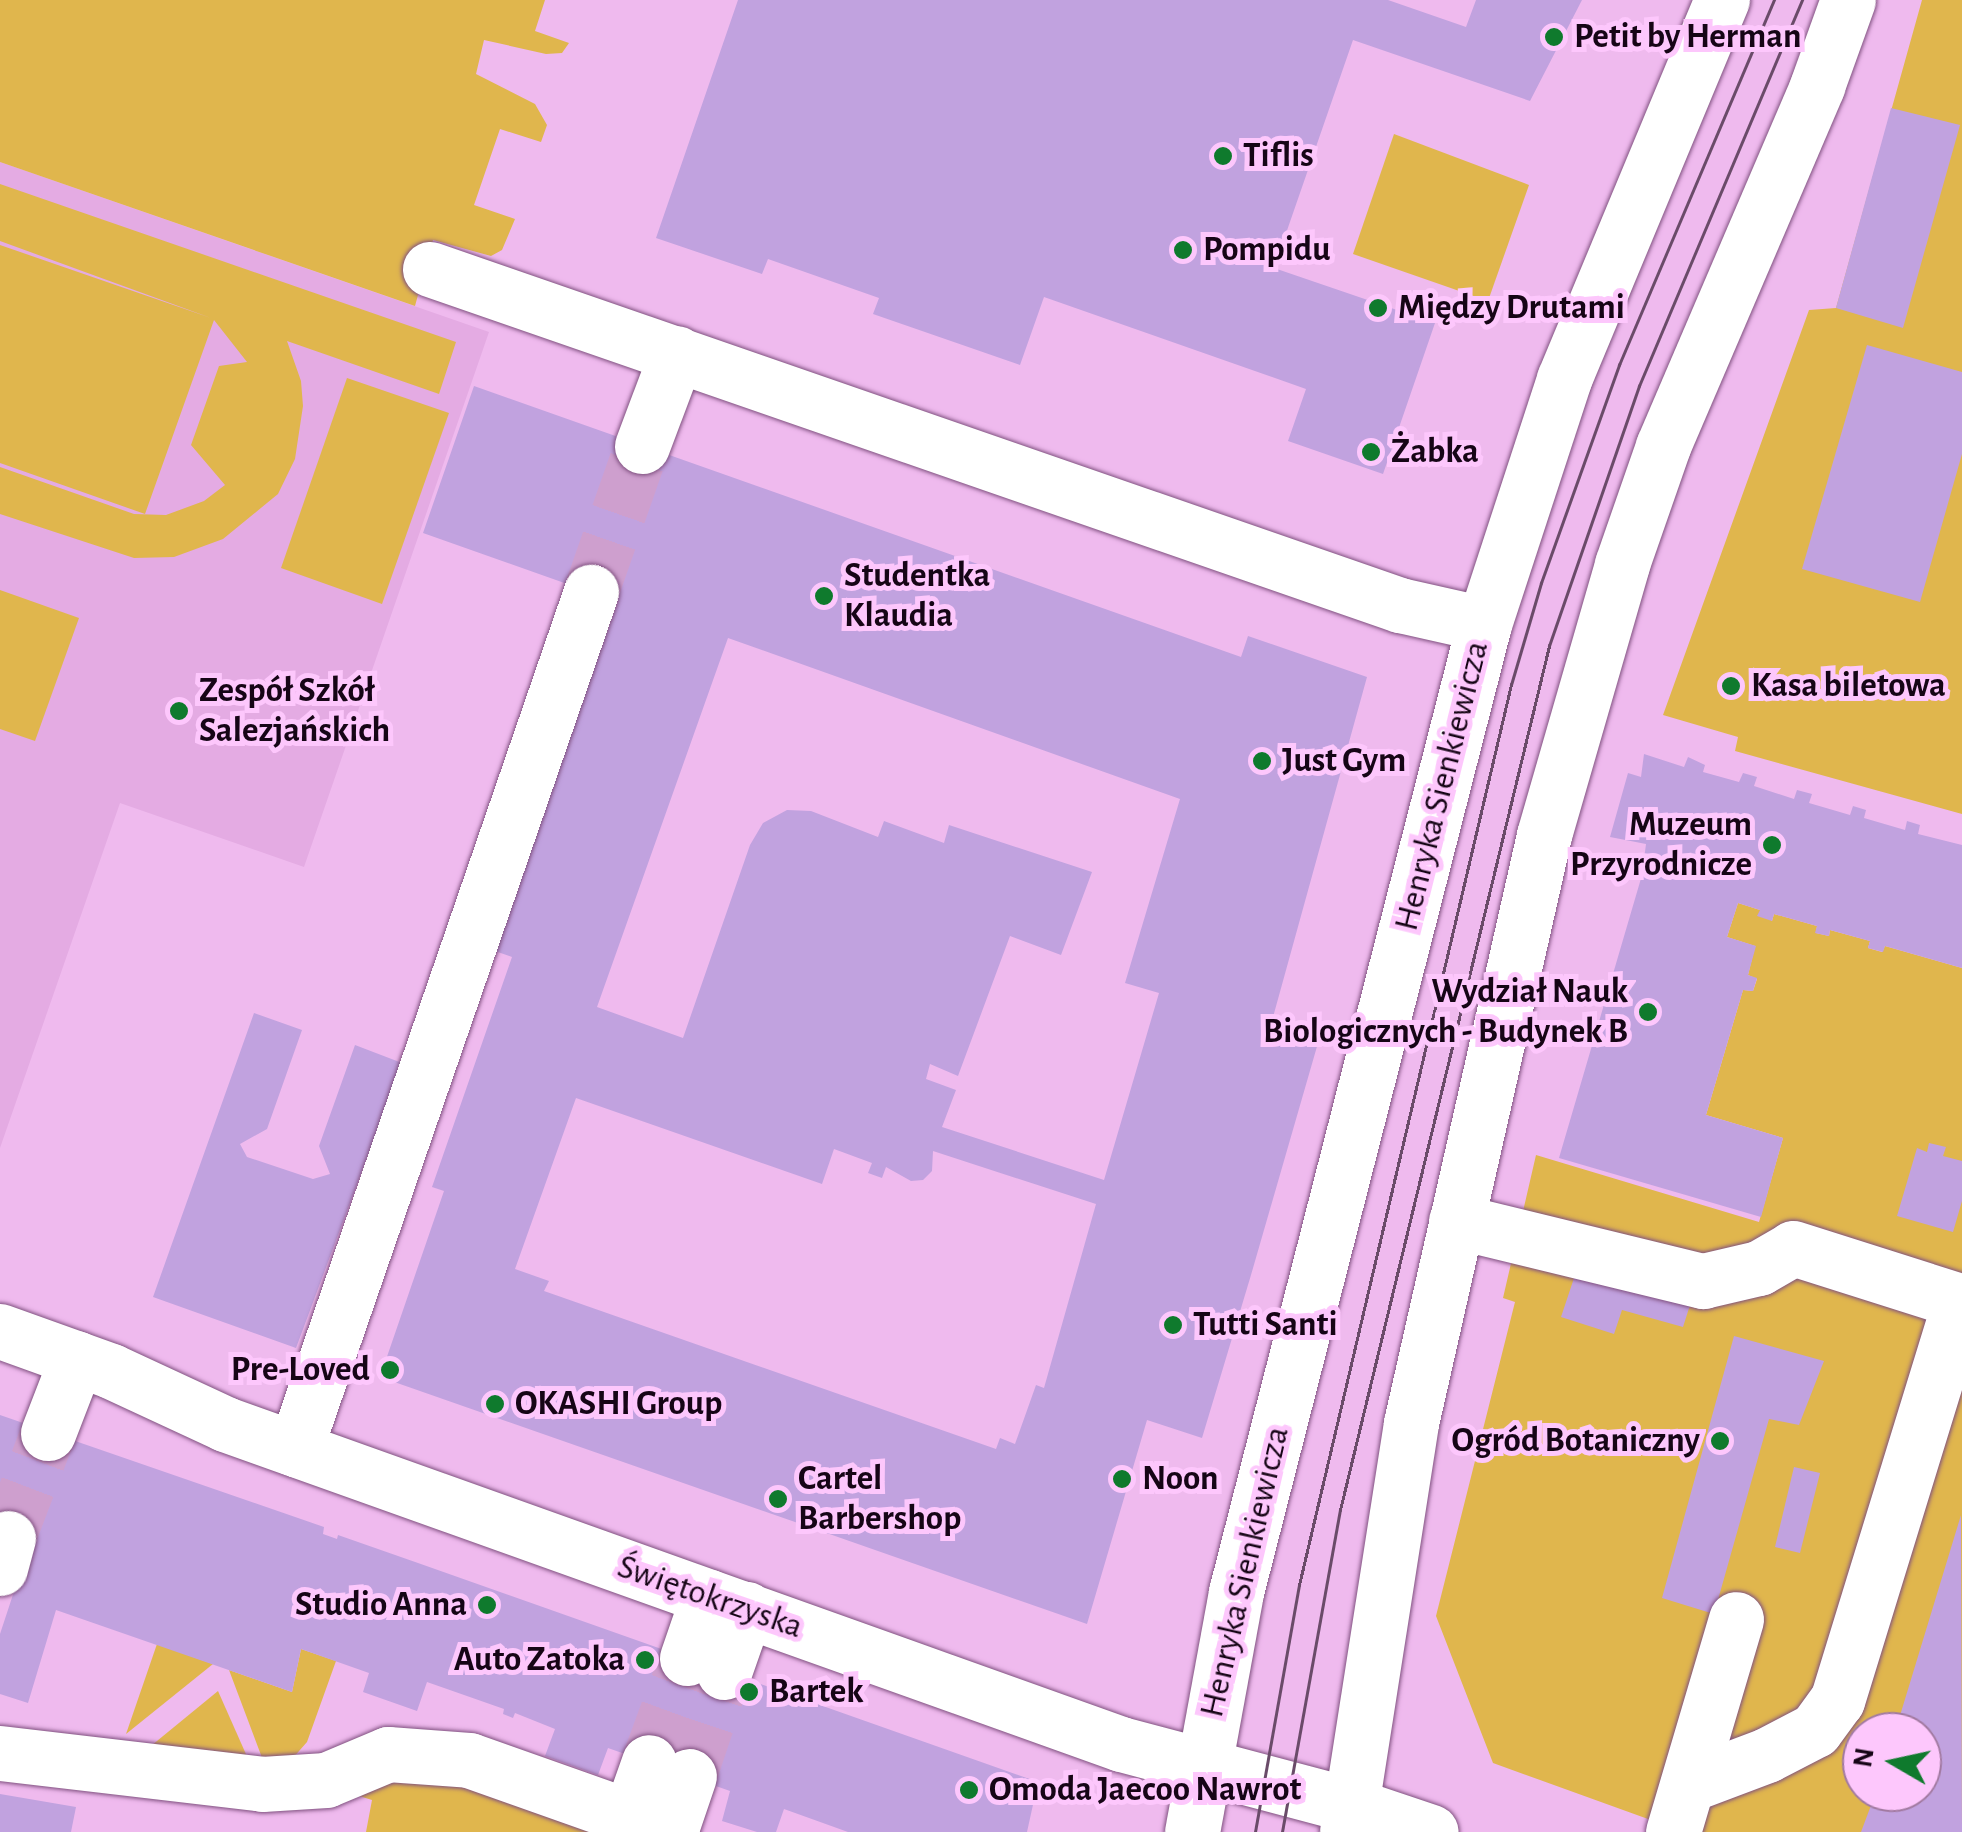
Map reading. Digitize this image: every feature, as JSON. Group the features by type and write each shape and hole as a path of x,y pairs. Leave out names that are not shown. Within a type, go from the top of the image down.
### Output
{"street":[{"name":"Henryka Sienkiewicza","path":"1192,1832 1236,1592 1484,624 1564,379 1722,0"},
{"path":"1349,1818 1411,1423 1544,835 1622,564 1663,446 1817,86 1848,0"},
{"path":"430,270 1400,605 1484,624"},
{"path":"642,446 677,353"},
{"path":"295,1449 590,592"},
{"path":"1456,1221 1702,1280 1759,1268 1792,1248 1960,1301 1838,1700 1815,1730 1766,1755 1680,1809"},
{"name":"Świętokrzyska","path":"0,1331 77,1358 225,1424 1121,1744 1202,1766 1349,1818 1430,1832"},
{"path":"48,1432 77,1358"},
{"path":"706,1665 727,1603"},
{"path":"1680,1809 1736,1618"},
{"path":"0,1753 262,1784 326,1780 388,1754 469,1760 657,1826 669,1769"}],"shaded area":[{"path":"0,0 545,0 535,31 569,43 562,53 546,54 484,40 476,74 535,104 547,125 541,142 500,129 474,205 515,219 502,250 491,256 433,240 415,306 0,162"},
{"path":"1922,0 1962,0 1962,814 1735,751 1738,737 1663,715 1809,310 1836,308"},
{"path":"1394,134 1529,185 1488,301 1353,254"},
{"name":"Zespół Szkół Salezjańskich","path":"0,162 489,332 304,867 120,803 0,1148"},
{"path":"0,184 456,342 439,394 287,341 301,381 303,406 295,459 278,494 223,539 174,557 134,558 0,514 0,467 134,514 166,515 204,501 225,485 191,445 219,366 247,362 214,320 145,514 0,463 0,245 211,318 0,241"},
{"path":"347,378 449,413 382,604 281,568"},
{"path":"0,590 79,618 35,741 0,729"},
{"name":"Ogród Botaniczny","path":"1738,903 1760,910 1772,921 1774,914 1817,926 1816,933 1829,936 1830,930 1870,941 1868,948 1882,952 1885,946 1962,968 1962,1832 1684,1832 1493,1763 1436,1616 1515,1302 1503,1298 1536,1155 1759,1222 1783,1138 1706,1115 1743,990 1753,991 1757,979 1748,975 1755,946 1727,937"},
{"path":"157,1644 213,1664 126,1734"},
{"path":"301,1649 336,1661 307,1742 292,1759 264,1763 229,1670 292,1692"},
{"path":"218,1691 249,1761 146,1750"},
{"path":"418,1772 614,1832 366,1832 372,1800 343,1791"}],"building":[{"path":"738,0 1388,0 1466,27 1476,0 1582,0 1530,101 1353,40 1274,268 1435,323 1383,474 1288,441 1306,389 1044,297 1020,365 873,314 879,298 768,259 762,274 656,238"},
{"path":"1891,108 1960,125 1903,328 1836,308"},
{"path":"1867,345 1962,372 1962,454 1920,602 1802,569"},
{"path":"474,386 1241,657 1248,636 1367,677 1270,1028 1318,1043 1251,1275 1202,1438 1147,1420 1087,1624 380,1377 444,1191 432,1187 512,957 492,950 618,602 423,533","holes":["728,638 1180,799 1125,983 1159,993 1104,1180 942,1127 956,1090 926,1079 930,1064 958,1076 1010,936 1061,955 1092,872 949,825 944,843 884,821 878,837 811,811 787,810 763,823 750,845 683,1038 597,1007","576,1098 822,1184 834,1149 872,1163 868,1173 882,1178 886,1167 911,1181 923,1180 932,1171 933,1151 1096,1204 1044,1388 1036,1385 1015,1444 1000,1438 996,1449 544,1291 549,1281 515,1269"]},
{"name":"Kasa biletowa","path":"1724,675 1744,681 1740,697 1718,691"},
{"path":"1644,754 1684,767 1688,757 1705,765 1703,772 1739,782 1743,773 1757,777 1754,786 1794,799 1797,790 1812,794 1809,803 1850,815 1853,806 1866,810 1864,818 1905,830 1907,821 1920,825 1918,834 1962,845 1962,968 1885,946 1883,952 1868,948 1870,941 1830,930 1829,936 1815,933 1817,926 1774,914 1772,921 1757,916 1760,910 1738,903 1727,937 1756,946 1748,975 1757,978 1753,991 1743,990 1706,1115 1783,1138 1761,1217 1559,1158 1642,875 1646,844 1610,837 1628,773 1641,777"},
{"path":"254,1013 302,1030 267,1129 240,1144 247,1157 313,1179 330,1174 319,1146 355,1045 402,1063 296,1348 153,1297"},
{"path":"1929,1143 1946,1147 1943,1156 1962,1161 1962,1201 1953,1232 1897,1216 1917,1148 1927,1152"},
{"path":"1576,1272 1691,1302 1683,1327 1622,1310 1614,1334 1561,1317"},
{"path":"1734,1336 1824,1361 1799,1425 1769,1419 1714,1614 1662,1598"},
{"path":"0,1415 324,1527 323,1534 337,1539 338,1535 1038,1782 1027,1832 848,1832 784,1809 776,1832 757,1832 722,1821 730,1791 608,1748 598,1775 545,1756 555,1729 515,1713 513,1718 503,1714 504,1709 427,1682 417,1711 363,1692 369,1673 301,1649 292,1692 56,1610 28,1703 0,1694 0,1634 29,1546 0,1535"},
{"path":"1794,1467 1820,1473 1800,1553 1775,1547"},
{"path":"1961,1515 1962,1832 1861,1832 1868,1812 1942,1812 1942,1712 1901,1712"},
{"path":"0,1794 76,1807 71,1832 0,1832"}],"tunnel":[{"path":"591,592 642,446"},
{"path":"8,1538 48,1433"},
{"path":"649,1762 687,1658"},
{"path":"689,1776 724,1672"}],"tram line":[{"path":"1255,1832 1299,1585 1511,685 1541,583 1619,365 1774,0"},
{"path":"1282,1832 1340,1510 1549,646 1639,386 1802,0"}],"place":[{"name":"Petit by Herman","path":"1554,37"},
{"name":"Tiflis","path":"1223,156"},
{"name":"Pompidu","path":"1183,250"},
{"name":"Między Drutami","path":"1378,308"},
{"name":"Żabka","path":"1371,452"},
{"name":"Studentka Klaudia","path":"824,596"},
{"name":"Kasa biletowa","path":"1731,686"},
{"name":"Zespół Szkół Salezjańskich","path":"179,711"},
{"name":"Just Gym","path":"1262,761"},
{"name":"Muzeum Przyrodnicze","path":"1772,845"},
{"name":"Wydział Nauk Biologicznych - Budynek B","path":"1648,1012"},
{"name":"Tutti Santi","path":"1173,1325"},
{"name":"Pre-Loved","path":"390,1370"},
{"name":"OKASHI Group","path":"495,1404"},
{"name":"Ogród Botaniczny","path":"1720,1441"},
{"name":"Noon","path":"1122,1479"},
{"name":"Cartel Barbershop","path":"778,1499"},
{"name":"Studio Anna","path":"487,1605"},
{"name":"Auto Zatoka","path":"645,1660"},
{"name":"Bartek","path":"749,1692"},
{"name":"Omoda Jaecoo Nawrot","path":"969,1790"}]}
